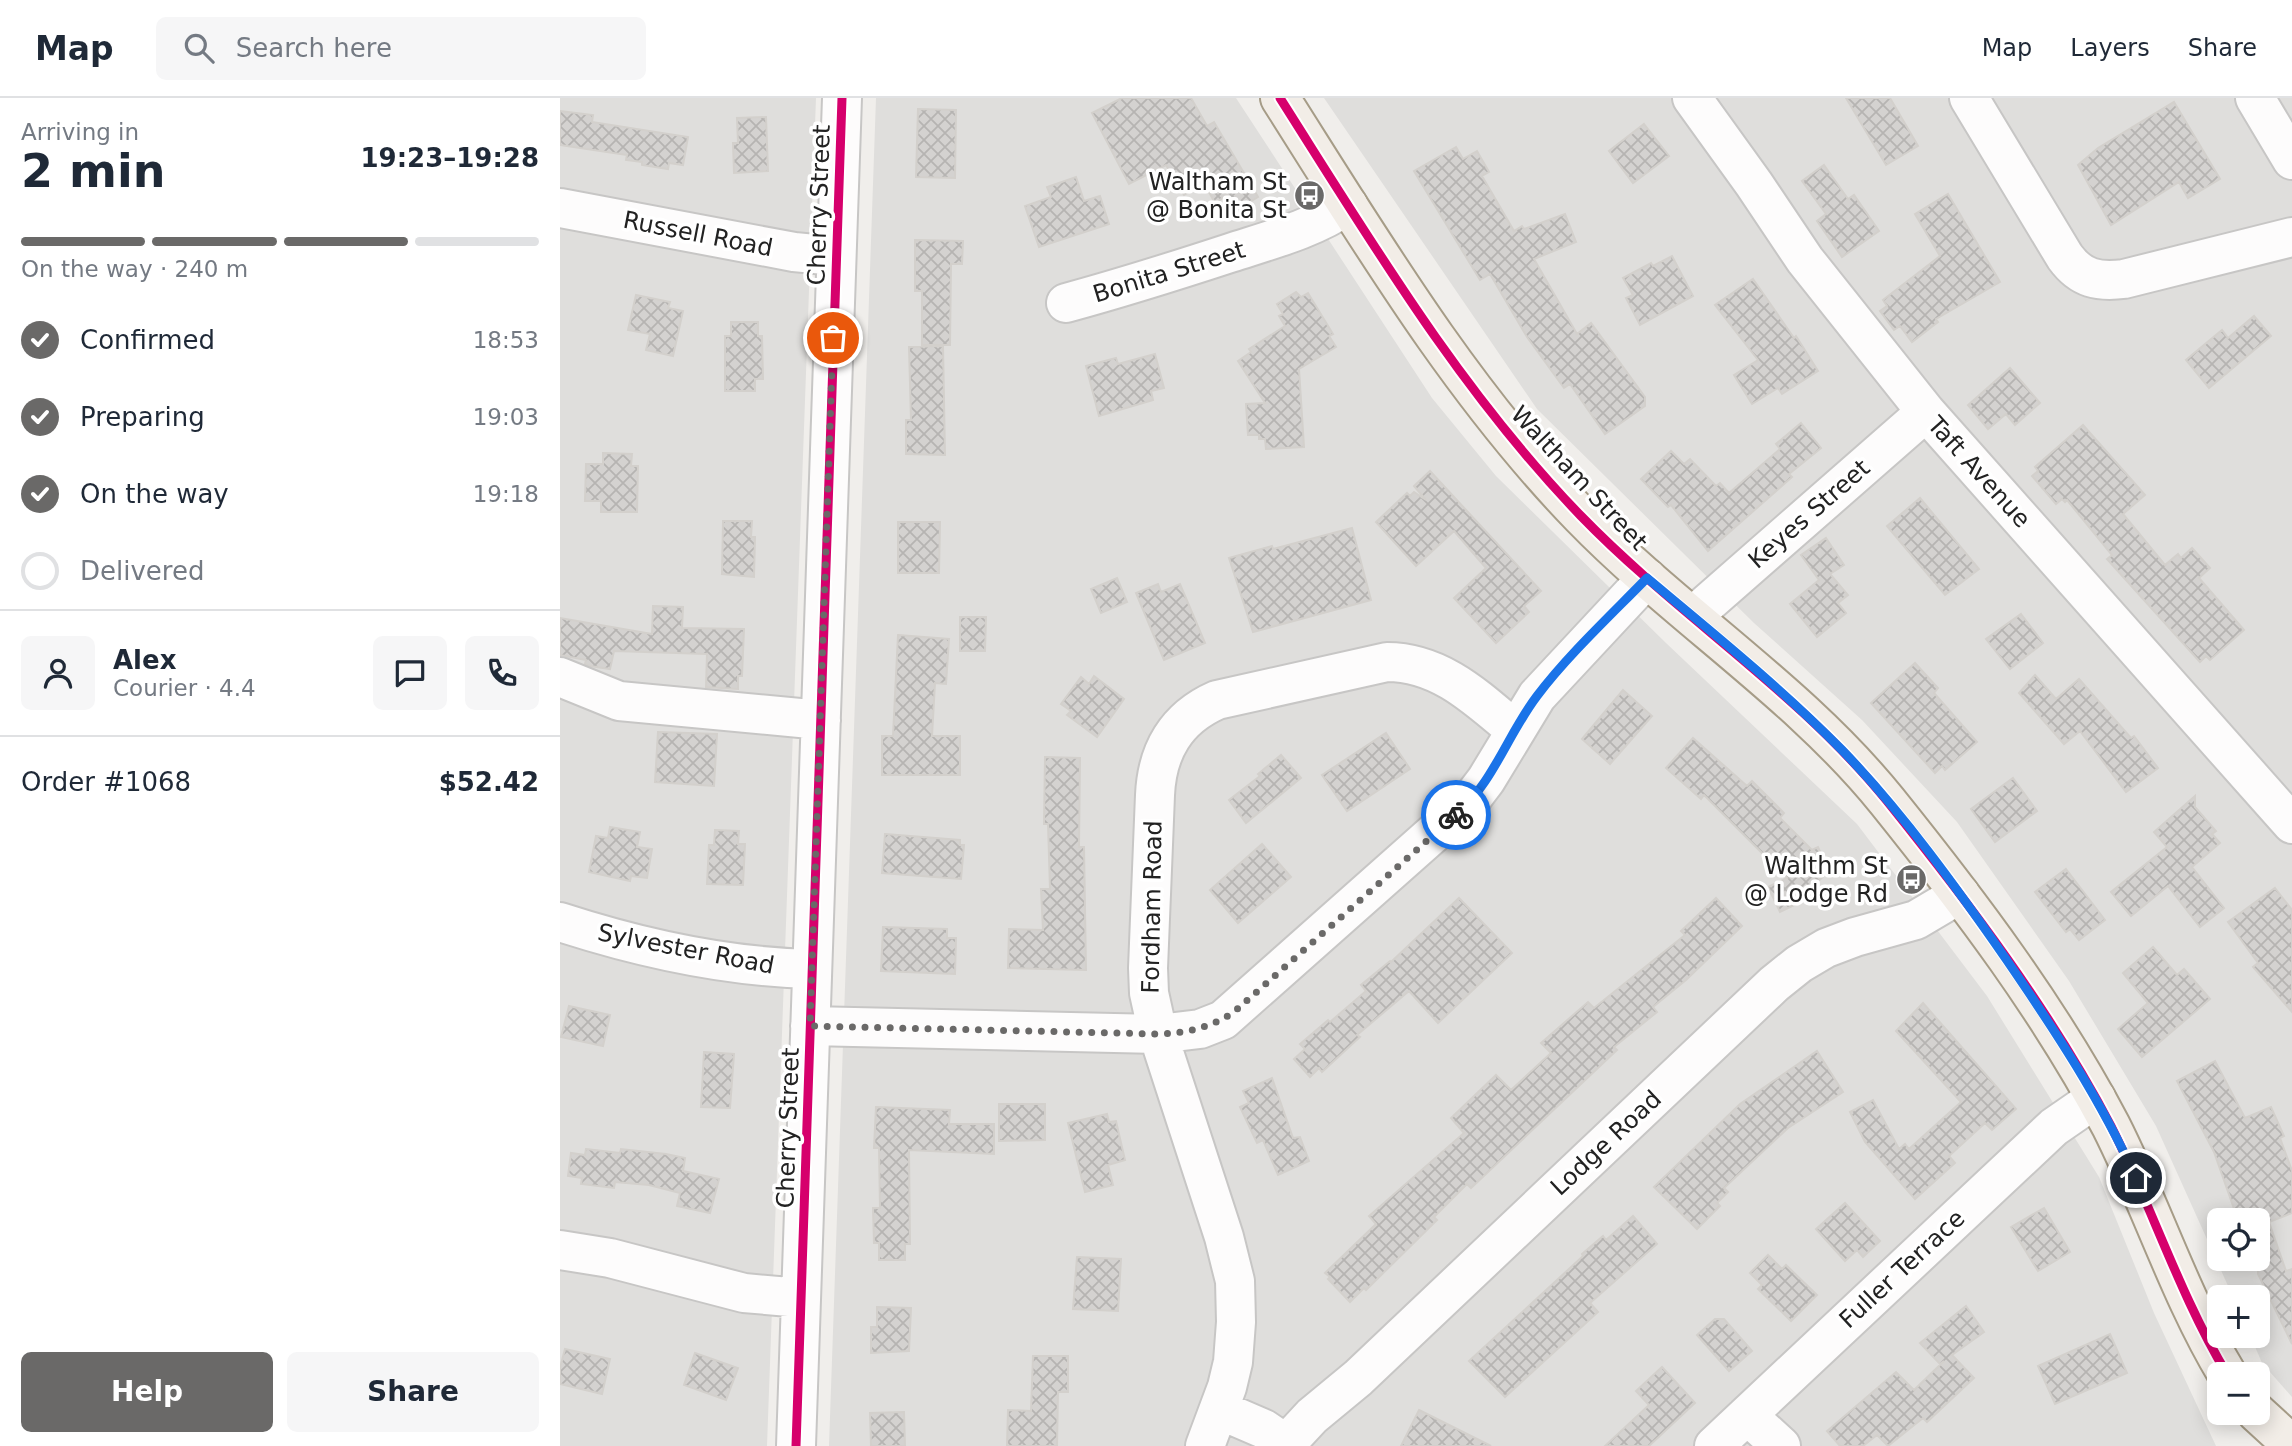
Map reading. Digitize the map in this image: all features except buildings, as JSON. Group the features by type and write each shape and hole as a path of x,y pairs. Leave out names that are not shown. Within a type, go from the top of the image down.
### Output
{"main road":[{"name":"Waltham Street","path":"1280,98 1440,344 1486,406 1578,512 1647,578 1844,752 1888,802 1959,894 2044,1013 2096,1098 2124,1152 2204,1332 2220,1362"},
{"path":"2259,1425 2267,1446"},
{"path":"2269,1425 2292,1445"}],"street":[{"name":"Cherry Street","path":"796,1446 842,98"},
{"name":"Taft Avenue","path":"1692,98 1805,260 1926,412 2292,824"},
{"path":"1969,98 2065,257 2079,273 2089,278 2100,281 2124,279 2292,237"},
{"path":"2255,98 2292,160"},
{"name":"Bonita Street","path":"1066,303 1130,286 1282,237 1316,223 1348,205"},
{"name":"Russell Road","path":"560,208 784,250 836,256"},
{"name":"Keyes Street","path":"1693,616 1926,412"},
{"path":"810,1026 1158,1034 1200,1029 1223,1020 1470,801 1549,681 1647,578"},
{"name":"Fordham Road","path":"1205,1446 1220,1410 1233,1362 1235,1281 1224,1237 1151,1006 1148,980 1155,783 1164,751 1174,732 1188,717 1206,705 1230,696 1354,668 1401,662 1448,678 1515,730"},
{"path":"560,677 619,701 821,720"},
{"name":"Lodge Road","path":"1287,1445 1312,1416 1358,1378 1774,984 1826,948 1916,920 1959,894"},
{"name":"Sylvester Road","path":"560,922 679,953 768,966 812,969"},
{"name":"Fuller Terrace","path":"1714,1446 2054,1127 2096,1098"},
{"path":"560,1250 610,1258 744,1293 801,1298"},
{"path":"1220,1410 1254,1423 1287,1445"},
{"path":"1747,1415 1782,1446"}],"shaded area":[{"path":"560,98 816,98 767,1446 560,1446"},
{"path":"876,98 1236,98 1432,398 1496,476 1666,643 1857,824 1987,996 2099,1177 2154,1313 2216,1446 829,1446"},
{"path":"1324,98 2292,98 2292,1397 2270,1372 2270,1362 2262,1362 2256,1348 2270,1348 2270,1285 2228,1285 2221,1271 2270,1271 2270,1208 2207,1208 2207,1239 2156,1126 2069,981 1957,822 1862,720 1754,623 1537,409"}],"cycle path":[{"path":"796,1446 842,98"},
{"path":"1280,98 1420,315 1496,419 1537,468 1618,552 1777,689 1853,762 1887,801 1978,918 2062,1041 2111,1126 2180,1283 2220,1362"}],"way so far":[{"path":"833,338 810,1026 1158,1034 1200,1029 1223,1020 1234,1012 1456,815"}],"place":[{"name":"Waltham St @ Bonita St","path":"1310,196"},
{"name":"Walthm St @ Lodge Rd","path":"1911,880"}],"route":[{"path":"1456,815 1479,791 1537,695 1647,578 1828,736 1888,802 2029,991 2096,1098 2136,1178"}]}
